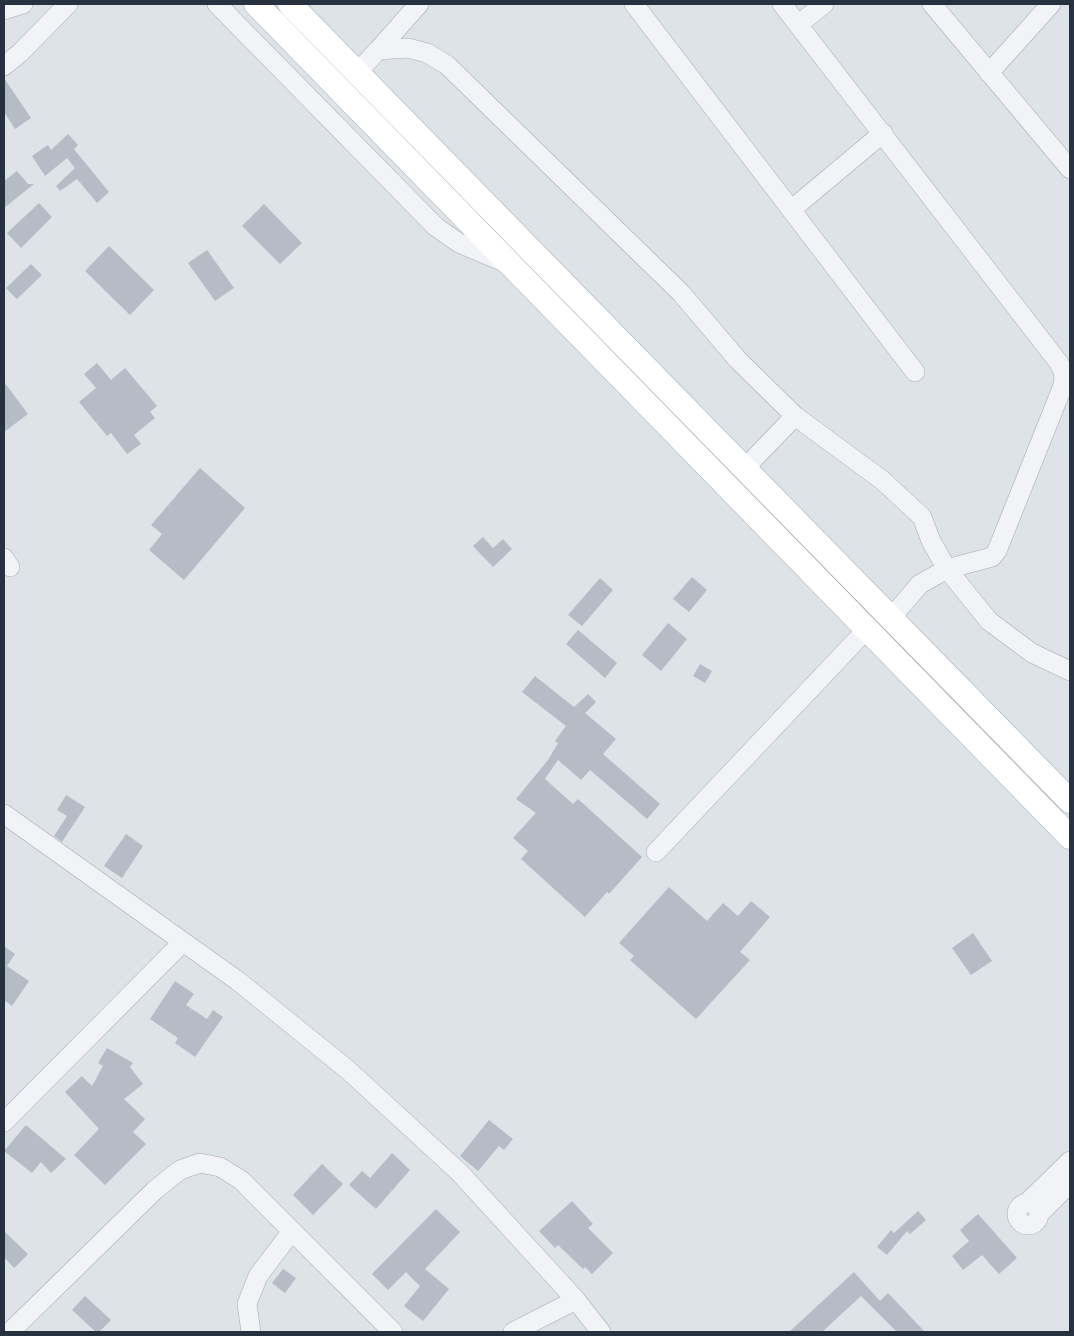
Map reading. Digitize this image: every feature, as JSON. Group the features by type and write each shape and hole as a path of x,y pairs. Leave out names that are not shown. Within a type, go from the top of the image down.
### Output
{"main road":[{"path":"256,4 1070,837"},
{"path":"290,4 1070,801"}],"street":[{"path":"4,10 23,4"},
{"path":"4,66 20,53 68,4"},
{"path":"217,4 436,227 459,243 512,266"},
{"path":"357,73 419,4"},
{"path":"634,4 916,372"},
{"path":"782,4 1059,363 1064,380 998,551 992,557 947,569 920,584 891,618"},
{"path":"799,24 824,4"},
{"path":"932,4 1070,169"},
{"path":"989,73 1051,4"},
{"path":"378,50 408,48 427,53 448,65 681,293 738,360 795,416 882,480 922,517 931,541 947,569 989,621 1032,653 1068,664"},
{"path":"791,210 883,133"},
{"path":"744,468 795,416"},
{"path":"656,852 867,629"},
{"path":"4,814 238,981 348,1070 460,1173 576,1300 601,1332"},
{"path":"4,1122 183,942"},
{"path":"1070,1161 1033,1208 1070,1183"},
{"path":"10,1332 155,1190 180,1170 200,1163 220,1167 241,1180 393,1332"},
{"path":"251,1332 247,1304 258,1276 292,1231"},
{"path":"513,1332 576,1300"}],"building":[{"path":"4,78 31,118 15,129 4,112"},
{"path":"68,134 78,145 74,149 109,192 97,203 77,179 60,191 56,186 75,168 67,158 45,176 32,156 48,145 51,150"},
{"path":"17,171 28,184 34,184 4,208 4,181"},
{"path":"39,203 52,217 21,248 7,233"},
{"path":"264,204 302,243 280,264 242,226"},
{"path":"109,246 154,290 130,315 85,271"},
{"path":"207,250 234,288 215,301 188,263"},
{"path":"31,264 42,275 17,299 6,288"},
{"path":"97,363 111,380 125,368 157,406 150,412 155,418 134,435 141,444 127,454 111,433 107,436 79,402 96,388 84,374"},
{"path":"4,382 28,414 4,432"},
{"path":"200,468 245,508 184,580 149,550 162,534 151,525"},
{"path":"483,537 493,548 503,539 512,549 493,567 473,546"},
{"path":"692,577 707,590 689,612 673,599"},
{"path":"600,578 613,590 582,626 568,615"},
{"path":"668,623 687,639 661,671 642,655"},
{"path":"578,630 617,663 605,678 566,644"},
{"path":"700,664 712,671 705,683 693,676"},
{"path":"535,676 574,707 588,694 596,702 585,713 616,739 603,754 660,804 647,819 590,770 581,780 558,760 545,779 573,804 578,799 642,857 609,894 607,892 585,917 521,859 528,851 513,838 536,813 516,799 548,760 558,743 555,741 566,726 522,692"},
{"path":"66,795 85,807 62,842 54,836 67,816 57,810"},
{"path":"126,834 143,846 122,878 104,866"},
{"path":"669,887 707,921 723,903 738,916 751,901 770,917 740,952 750,960 696,1019 630,960 634,956 619,943"},
{"path":"973,933 992,961 971,975 952,948"},
{"path":"4,946 15,954 7,966 29,981 12,1006 4,1000"},
{"path":"175,981 194,994 186,1005 207,1019 213,1010 223,1017 195,1057 175,1043 178,1038 150,1019"},
{"path":"107,1048 133,1063 130,1067 143,1084 124,1099 145,1119 133,1132 146,1144 105,1185 74,1155 99,1129 65,1092 82,1076 92,1086 103,1066 98,1063"},
{"path":"489,1120 513,1139 504,1150 499,1146 478,1171 460,1156"},
{"path":"26,1125 66,1159 51,1173 41,1162 32,1173 4,1151"},
{"path":"392,1153 410,1170 376,1209 349,1185 362,1171 370,1178"},
{"path":"322,1164 343,1184 313,1215 293,1195"},
{"path":"572,1201 593,1224 588,1228 613,1253 592,1274 585,1267 583,1269 558,1245 555,1248 539,1231"},
{"path":"436,1209 460,1232 425,1269 449,1289 423,1321 404,1306 420,1286 406,1272 388,1290 372,1274"},
{"path":"918,1211 926,1220 910,1234 907,1231 887,1255 877,1247 891,1230 894,1233"},
{"path":"978,1214 1017,1258 999,1274 982,1255 963,1270 952,1256 969,1241 960,1230"},
{"path":"4,1231 28,1254 14,1268 4,1257"},
{"path":"283,1269 296,1278 285,1293 272,1283"},
{"path":"854,1272 880,1301 888,1293 925,1332 897,1332 861,1296 822,1332 789,1332"},
{"path":"85,1296 111,1320 99,1332 96,1332 72,1310"}]}
